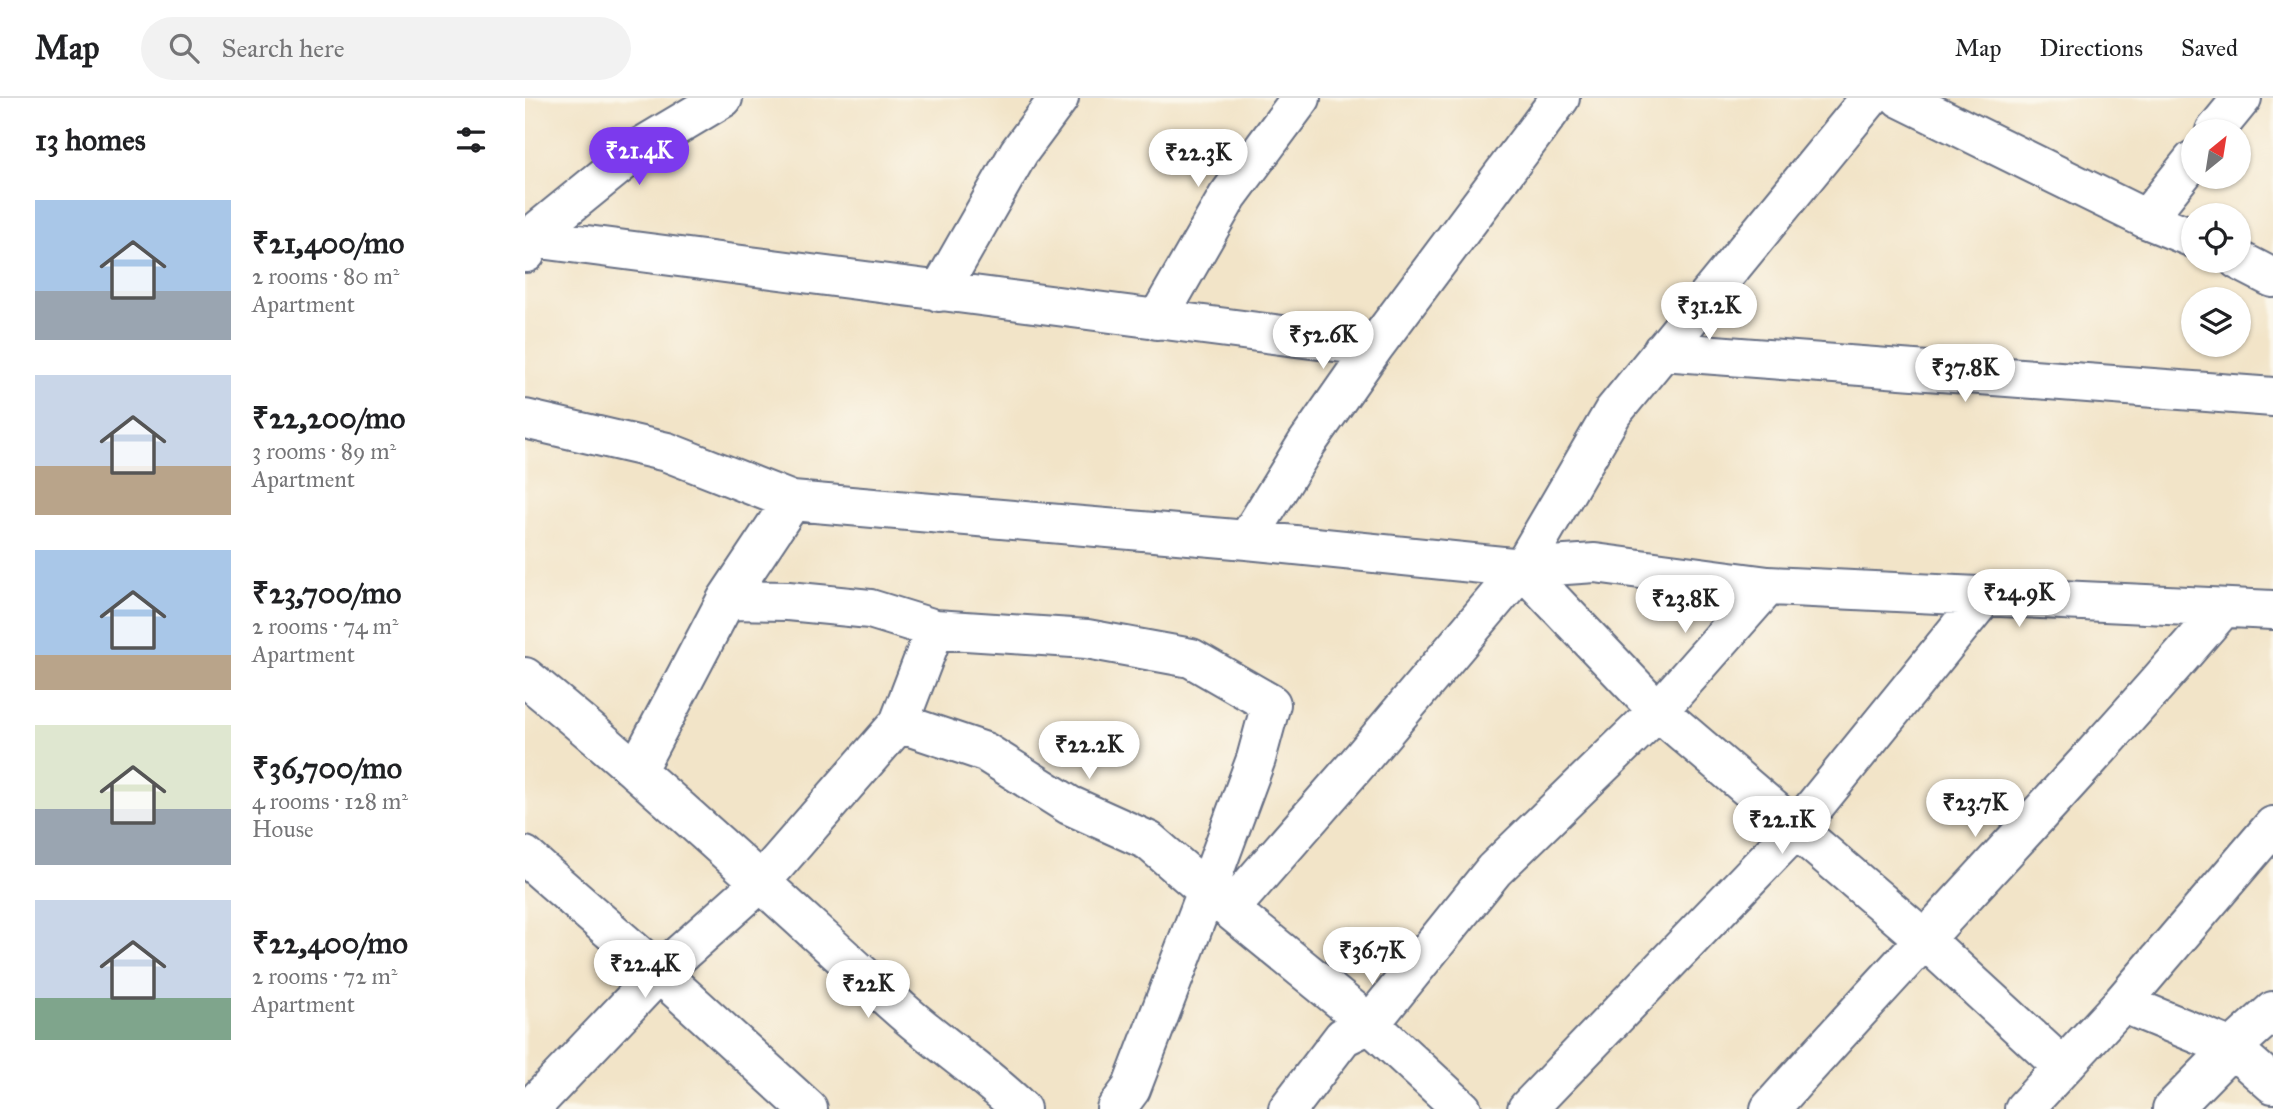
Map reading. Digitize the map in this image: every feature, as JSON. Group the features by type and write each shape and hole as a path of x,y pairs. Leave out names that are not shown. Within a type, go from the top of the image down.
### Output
{"street":[{"path":"527,243 641,148 723,98"},
{"path":"939,292 1019,152 1059,98"},
{"path":"1157,320 1229,196 1301,98"},
{"path":"1247,540 1307,443 1374,347 1560,98"},
{"path":"1219,900 1357,764 1522,568 1613,412 1870,98"},
{"path":"1900,98 2146,219 2181,233"},
{"path":"2225,119 2242,98"},
{"path":"2146,219 2181,175"},
{"path":"527,243 1374,347"},
{"path":"2251,267 2273,278"},
{"path":"1662,351 2273,397"},
{"path":"525,419 667,452 792,501 1247,540 1522,568 1595,563 1768,586 2273,610"},
{"path":"636,771 726,600 792,501"},
{"path":"1522,568 1658,711 1923,938 2063,1067"},
{"path":"1288,1109 1343,1037 1370,1024 1494,870 1658,711 1768,586"},
{"path":"1527,1109 1796,829 1984,597"},
{"path":"726,600 788,601 870,609 935,629 1087,639 1191,658 1271,704 1219,900 1131,1089 1116,1109"},
{"path":"1770,1109 1923,938 2127,720 2224,608"},
{"path":"530,1106 659,973 760,883 899,723 935,629"},
{"path":"525,677 636,771 925,1031 995,1084 1021,1109"},
{"path":"899,723 985,752 1069,805 1149,841 1370,1024 1462,1109"},
{"path":"2024,1109 2122,1003 2273,826"},
{"path":"525,856 808,1109"},
{"path":"2122,1003 2232,1048 2273,1084"},
{"path":"2172,1109 2273,1011"}]}
